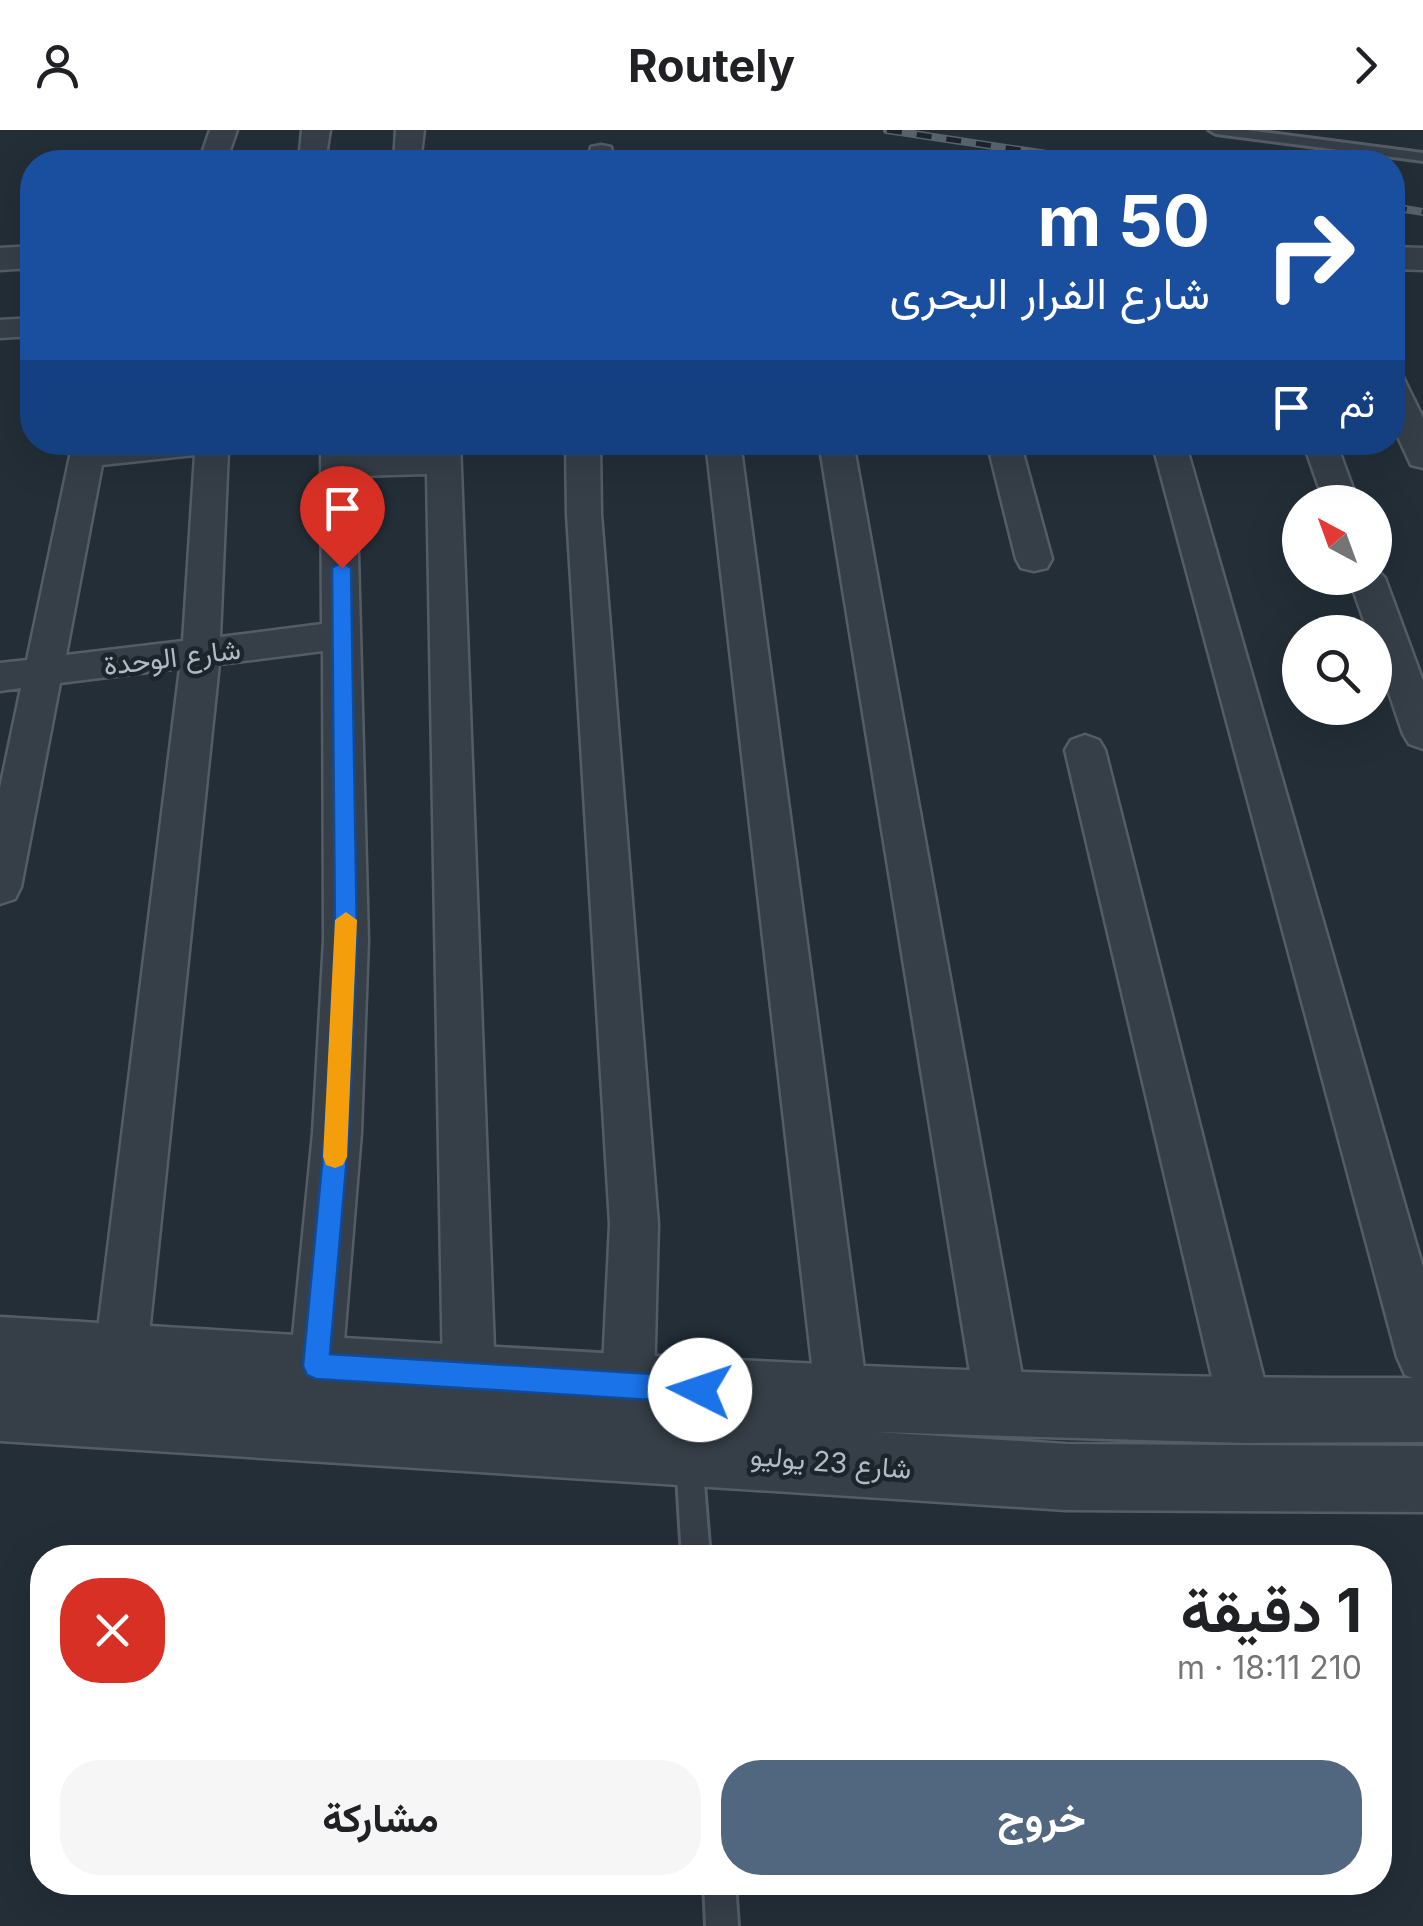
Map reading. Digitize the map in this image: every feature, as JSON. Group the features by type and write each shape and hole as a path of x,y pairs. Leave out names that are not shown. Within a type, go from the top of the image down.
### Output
{"street":[{"path":"1405,415 1423,457"},
{"path":"0,887 89,455"},
{"path":"120,1353 201,654 211,455"},
{"path":"316,1366 337,1133 346,940 339,455"},
{"path":"443,455 469,1376"},
{"path":"584,455 584,514 634,1224 628,1386"},
{"path":"725,455 842,1399"},
{"path":"838,455 1000,1404"},
{"path":"1007,455 1034,559"},
{"path":"1172,455 1423,1357"},
{"path":"1324,455 1335,485"},
{"path":"1373,595 1423,734"},
{"name":"شارع الوحدة","path":"0,677 343,636"},
{"path":"1085,750 1246,1411"},
{"path":"0,1348 842,1399 1246,1411 1423,1410"},
{"name":"شارع 23 يوليو","path":"0,1409 1066,1477 1423,1479"}],"lane":[{"path":"1216,130 1369,150"},
{"path":"688,1450 695,1545"},
{"path":"720,1895 722,1926"}],"railway":[{"path":"887,130 1020,150"},
{"path":"1405,209 1423,212"}],"slow traffic":[{"path":"335,1157 346,920"}],"route":[{"path":"342,568 346,940 337,1133 316,1366 700,1390"}]}
